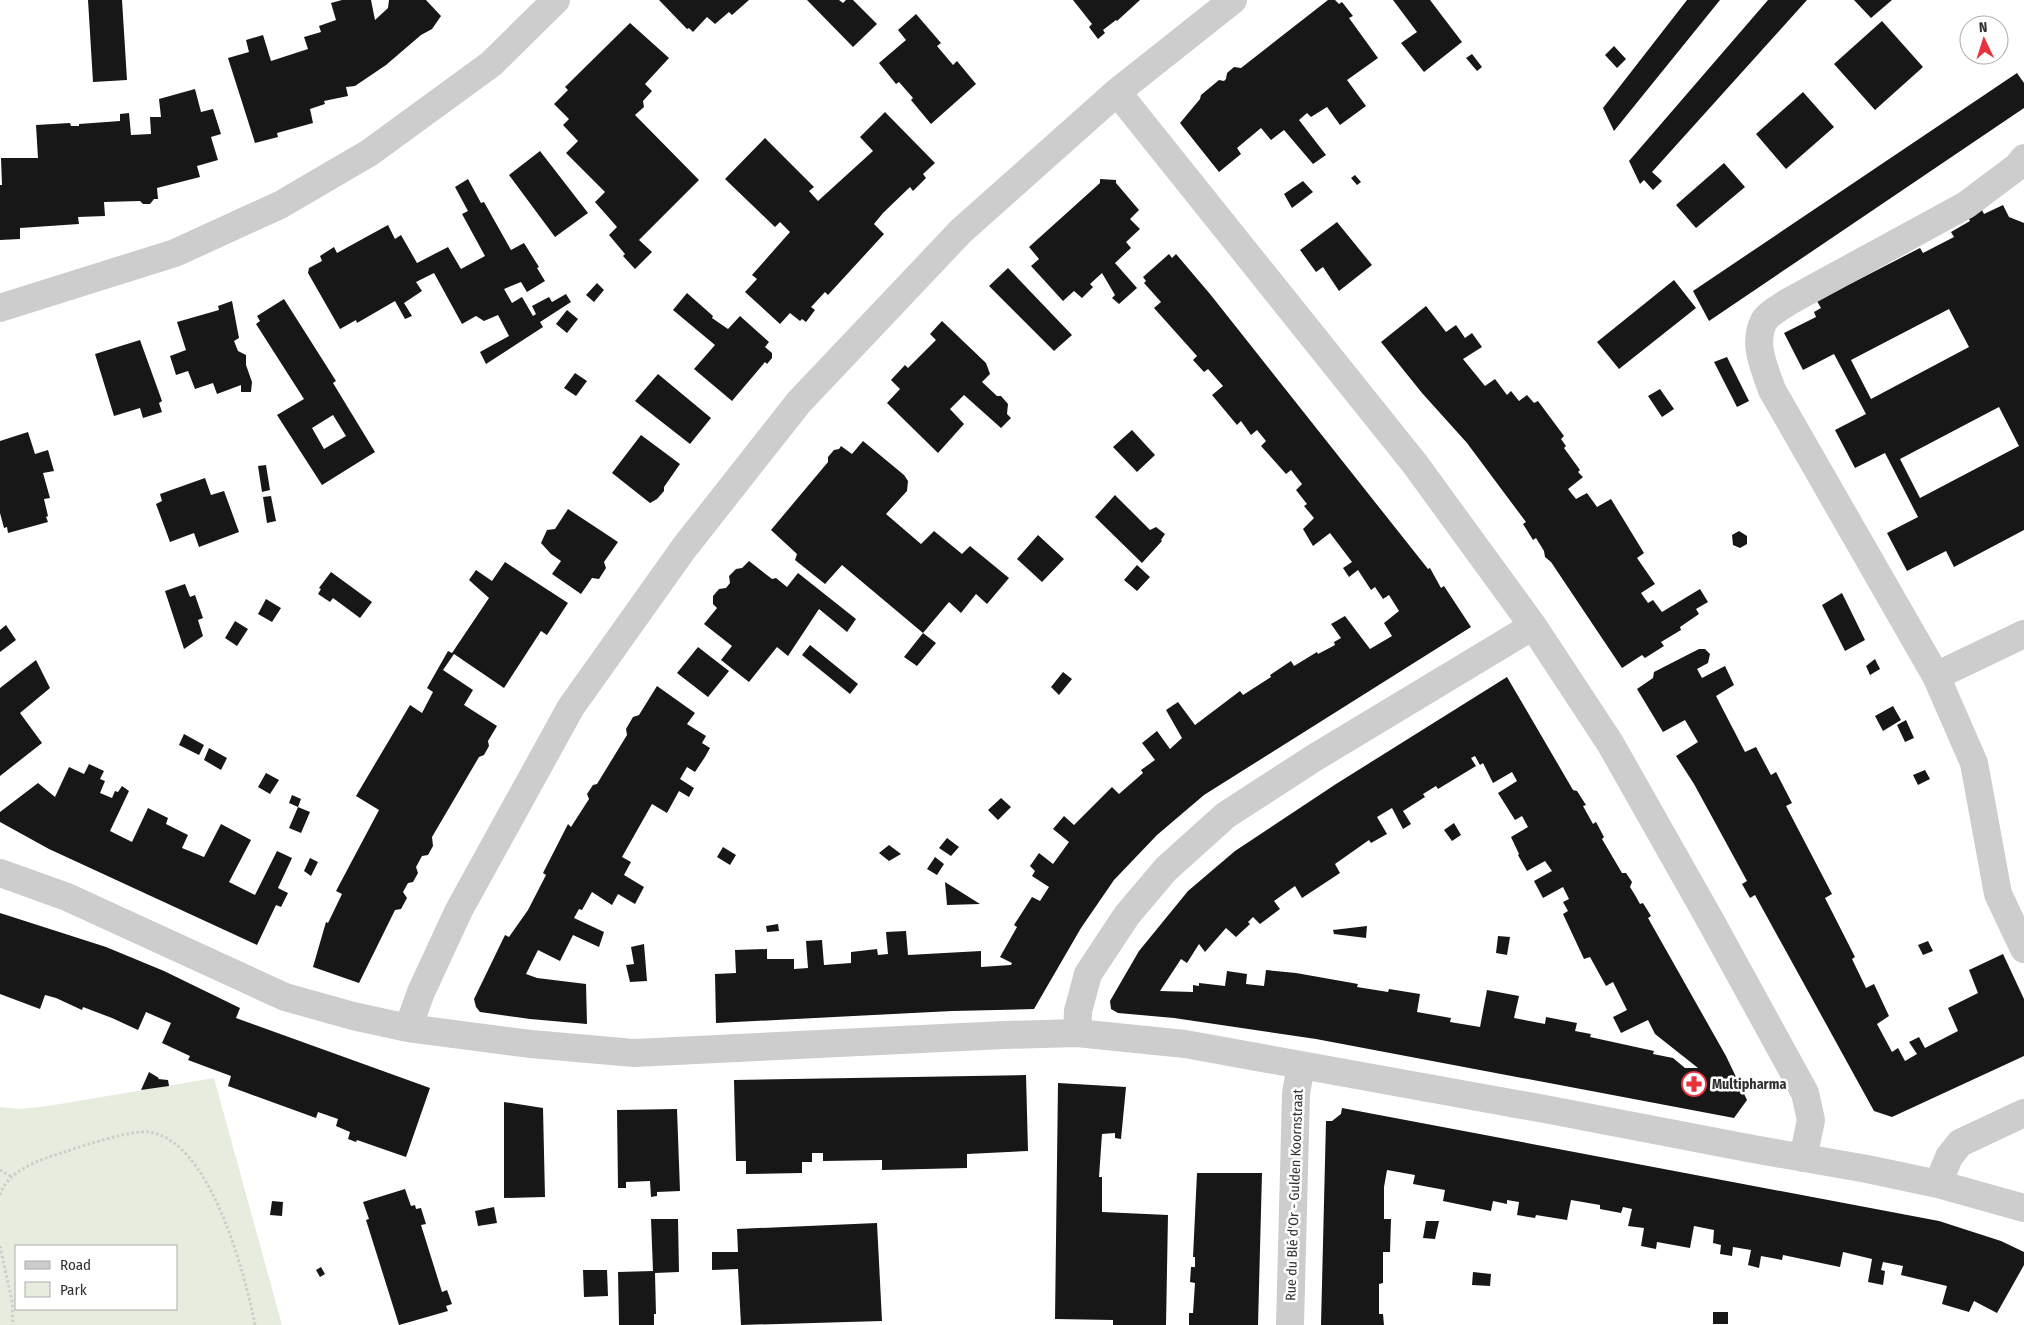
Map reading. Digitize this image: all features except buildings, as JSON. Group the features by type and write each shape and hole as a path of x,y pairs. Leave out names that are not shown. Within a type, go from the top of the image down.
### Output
{"street":[{"path":"0,308 174,253 280,205 369,153 491,64 556,0"},
{"path":"408,1028 421,992 459,910 571,707 684,548 799,402 954,238 1117,92 1233,0"},
{"path":"1117,92 1414,464 1533,626 1610,743 1805,1093 1811,1120 1803,1158"},
{"path":"2024,158 2018,166 1966,206 1788,302 1764,320 1760,337 1760,354 1772,390 1936,676 1974,763 1998,894 2024,950"},
{"path":"1077,1033 1078,1011 1088,974 1127,914 1166,869 1226,815 1314,758 1533,626"},
{"path":"1936,676 2024,634"},
{"path":"0,872 67,897 285,997 353,1016 408,1028 531,1044 634,1053 1077,1033 1185,1044 1867,1169 2023,1205"},
{"name":"Rue du Blé d'Or - Gulden Koornstraat","path":"1290,1325 1296,1094 1301,1065"},
{"path":"1938,1184 1948,1157 1960,1143 2024,1113"}],"path":[{"path":"0,1195 12,1177 31,1164 54,1155 96,1142 148,1131 168,1138 189,1156 216,1199 235,1246 255,1325"},
{"path":"0,1170 12,1177"},
{"path":"0,1246 12,1301 13,1325"}],"green space":[{"path":"214,1078 282,1325 0,1325 0,1107 20,1109"}],"place":[{"name":"Multipharma","path":"1694,1084"}]}
